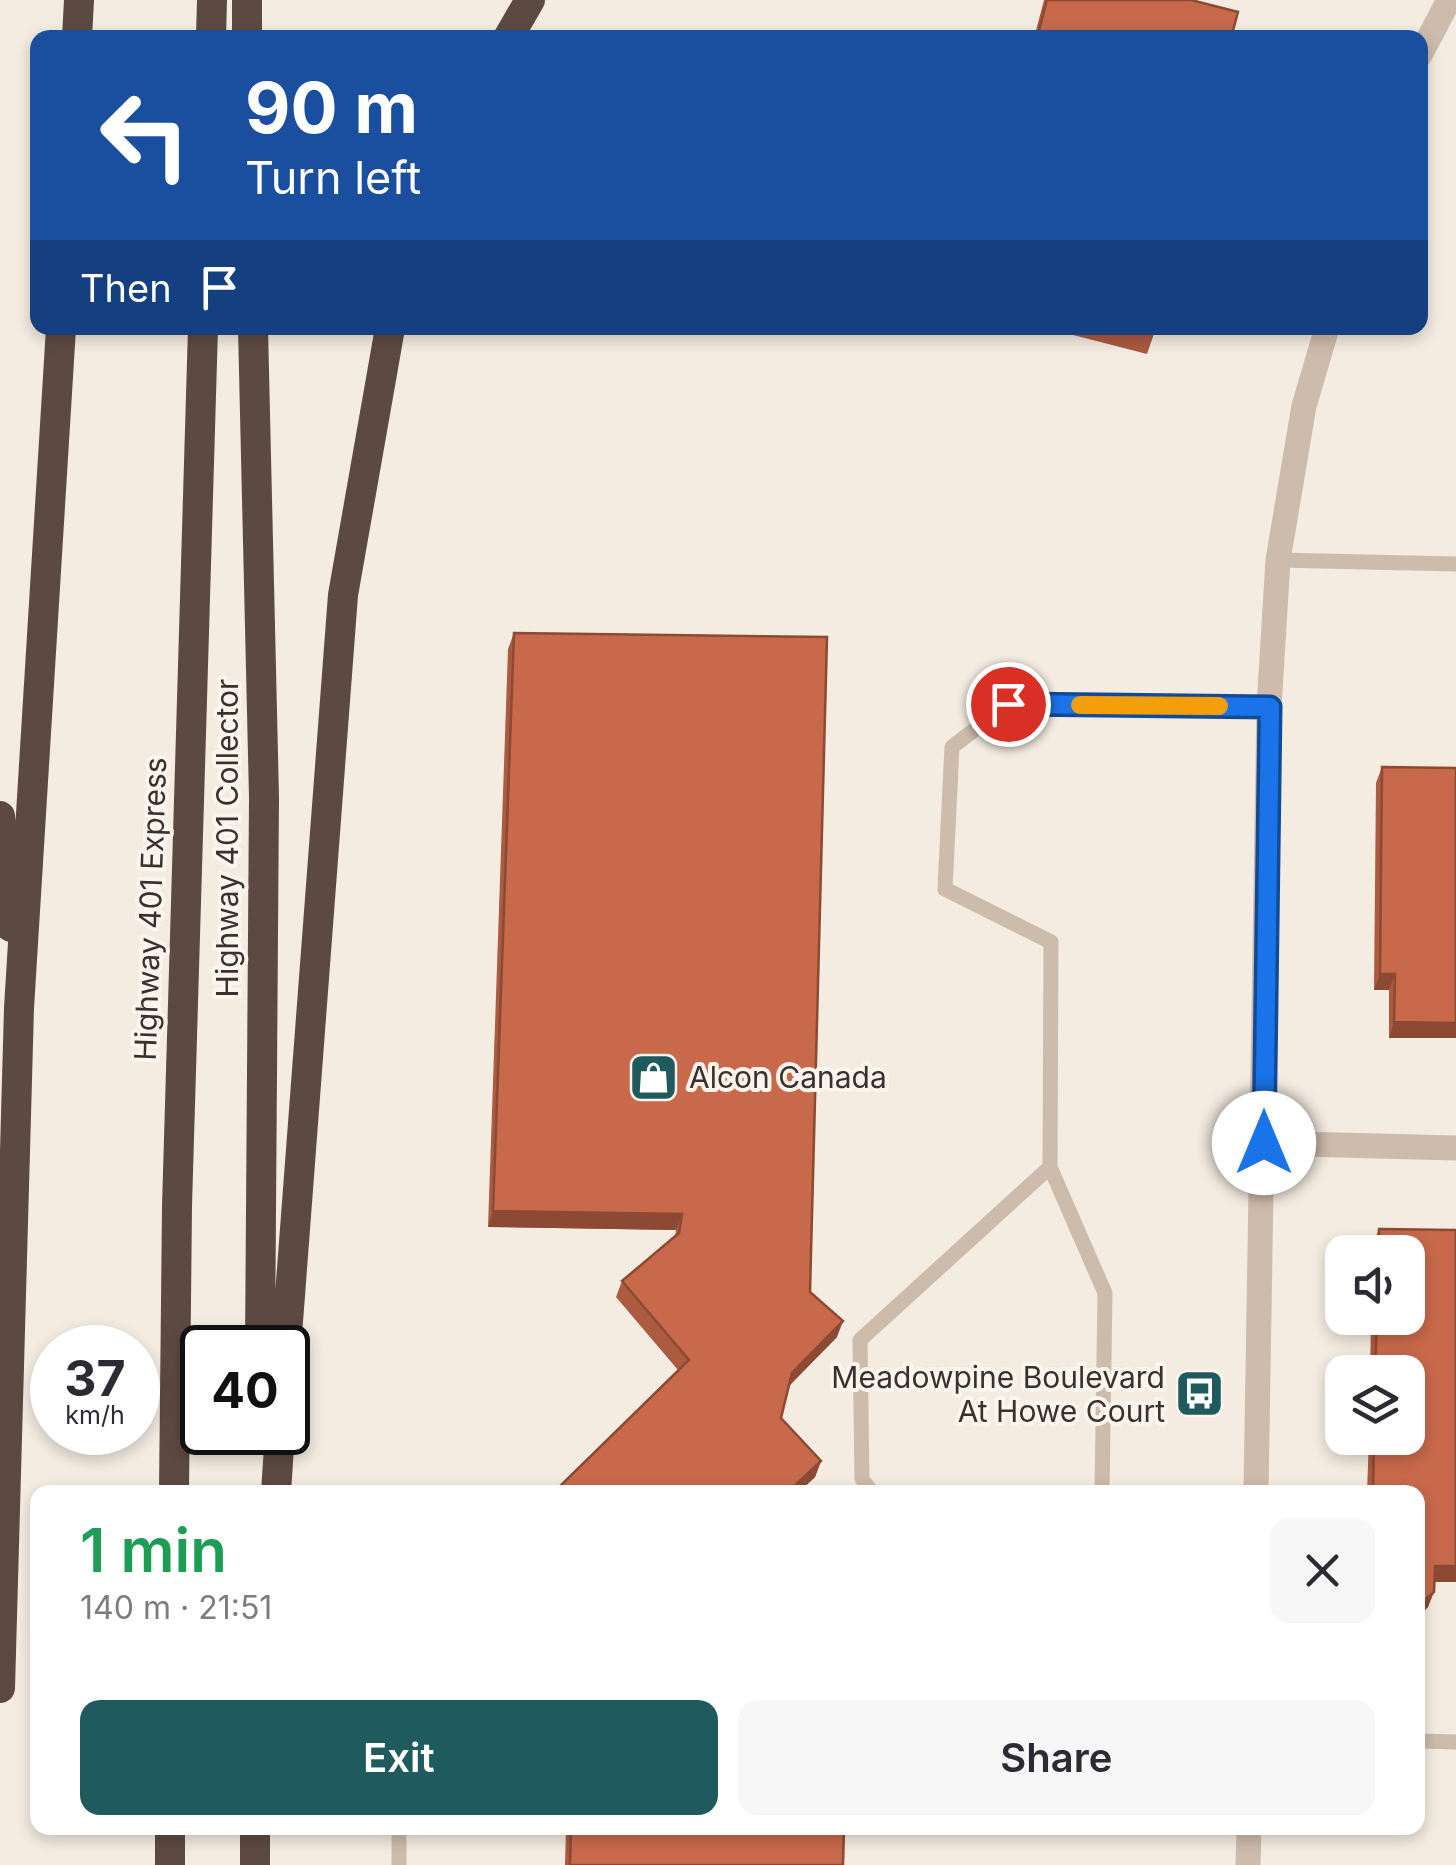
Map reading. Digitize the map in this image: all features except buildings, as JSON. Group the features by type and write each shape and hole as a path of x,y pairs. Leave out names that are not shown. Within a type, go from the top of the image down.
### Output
{"highway":[{"path":"77,30 79,0"},
{"path":"211,30 212,0"},
{"path":"247,0 247,30"},
{"path":"513,30 530,0"},
{"path":"0,1688 19,1008 61,335"},
{"name":"Highway 401 Express","path":"174,1485 177,1206 202,335"},
{"name":"Highway 401 Collector","path":"253,335 264,797 260,1325"},
{"path":"288,1325 343,595 389,335"},
{"path":"0,816 19,1008"},
{"path":"258,1485 259,1455"},
{"path":"276,1485 278,1455"},
{"path":"170,1835 170,1865"},
{"path":"254,1865 255,1835"}],"street":[{"path":"1428,39 1448,0"},
{"path":"1256,1485 1270,707 1278,560 1304,406 1325,335"},
{"path":"1264,1143 1456,1148"},
{"path":"1248,1865 1249,1835"}],"lane":[{"path":"1278,560 1456,564"},
{"path":"1102,1485 1106,1293 1050,1166 1051,942 945,889 952,747 1008,704 1270,707"},
{"path":"867,1485 862,1479 860,1340 1050,1166"},
{"path":"1425,1741 1456,1742"},
{"path":"399,1835 399,1865"}],"path":[{"path":"1210,28 1218,30"}],"slow traffic":[{"path":"1080,705 1219,706"}],"place":[{"name":"Alcon Canada","path":"654,1077"},
{"name":"Meadowpine Boulevard At Howe Court","path":"1200,1394"}],"route":[{"path":"1008,704 1270,707 1264,1143"}]}
